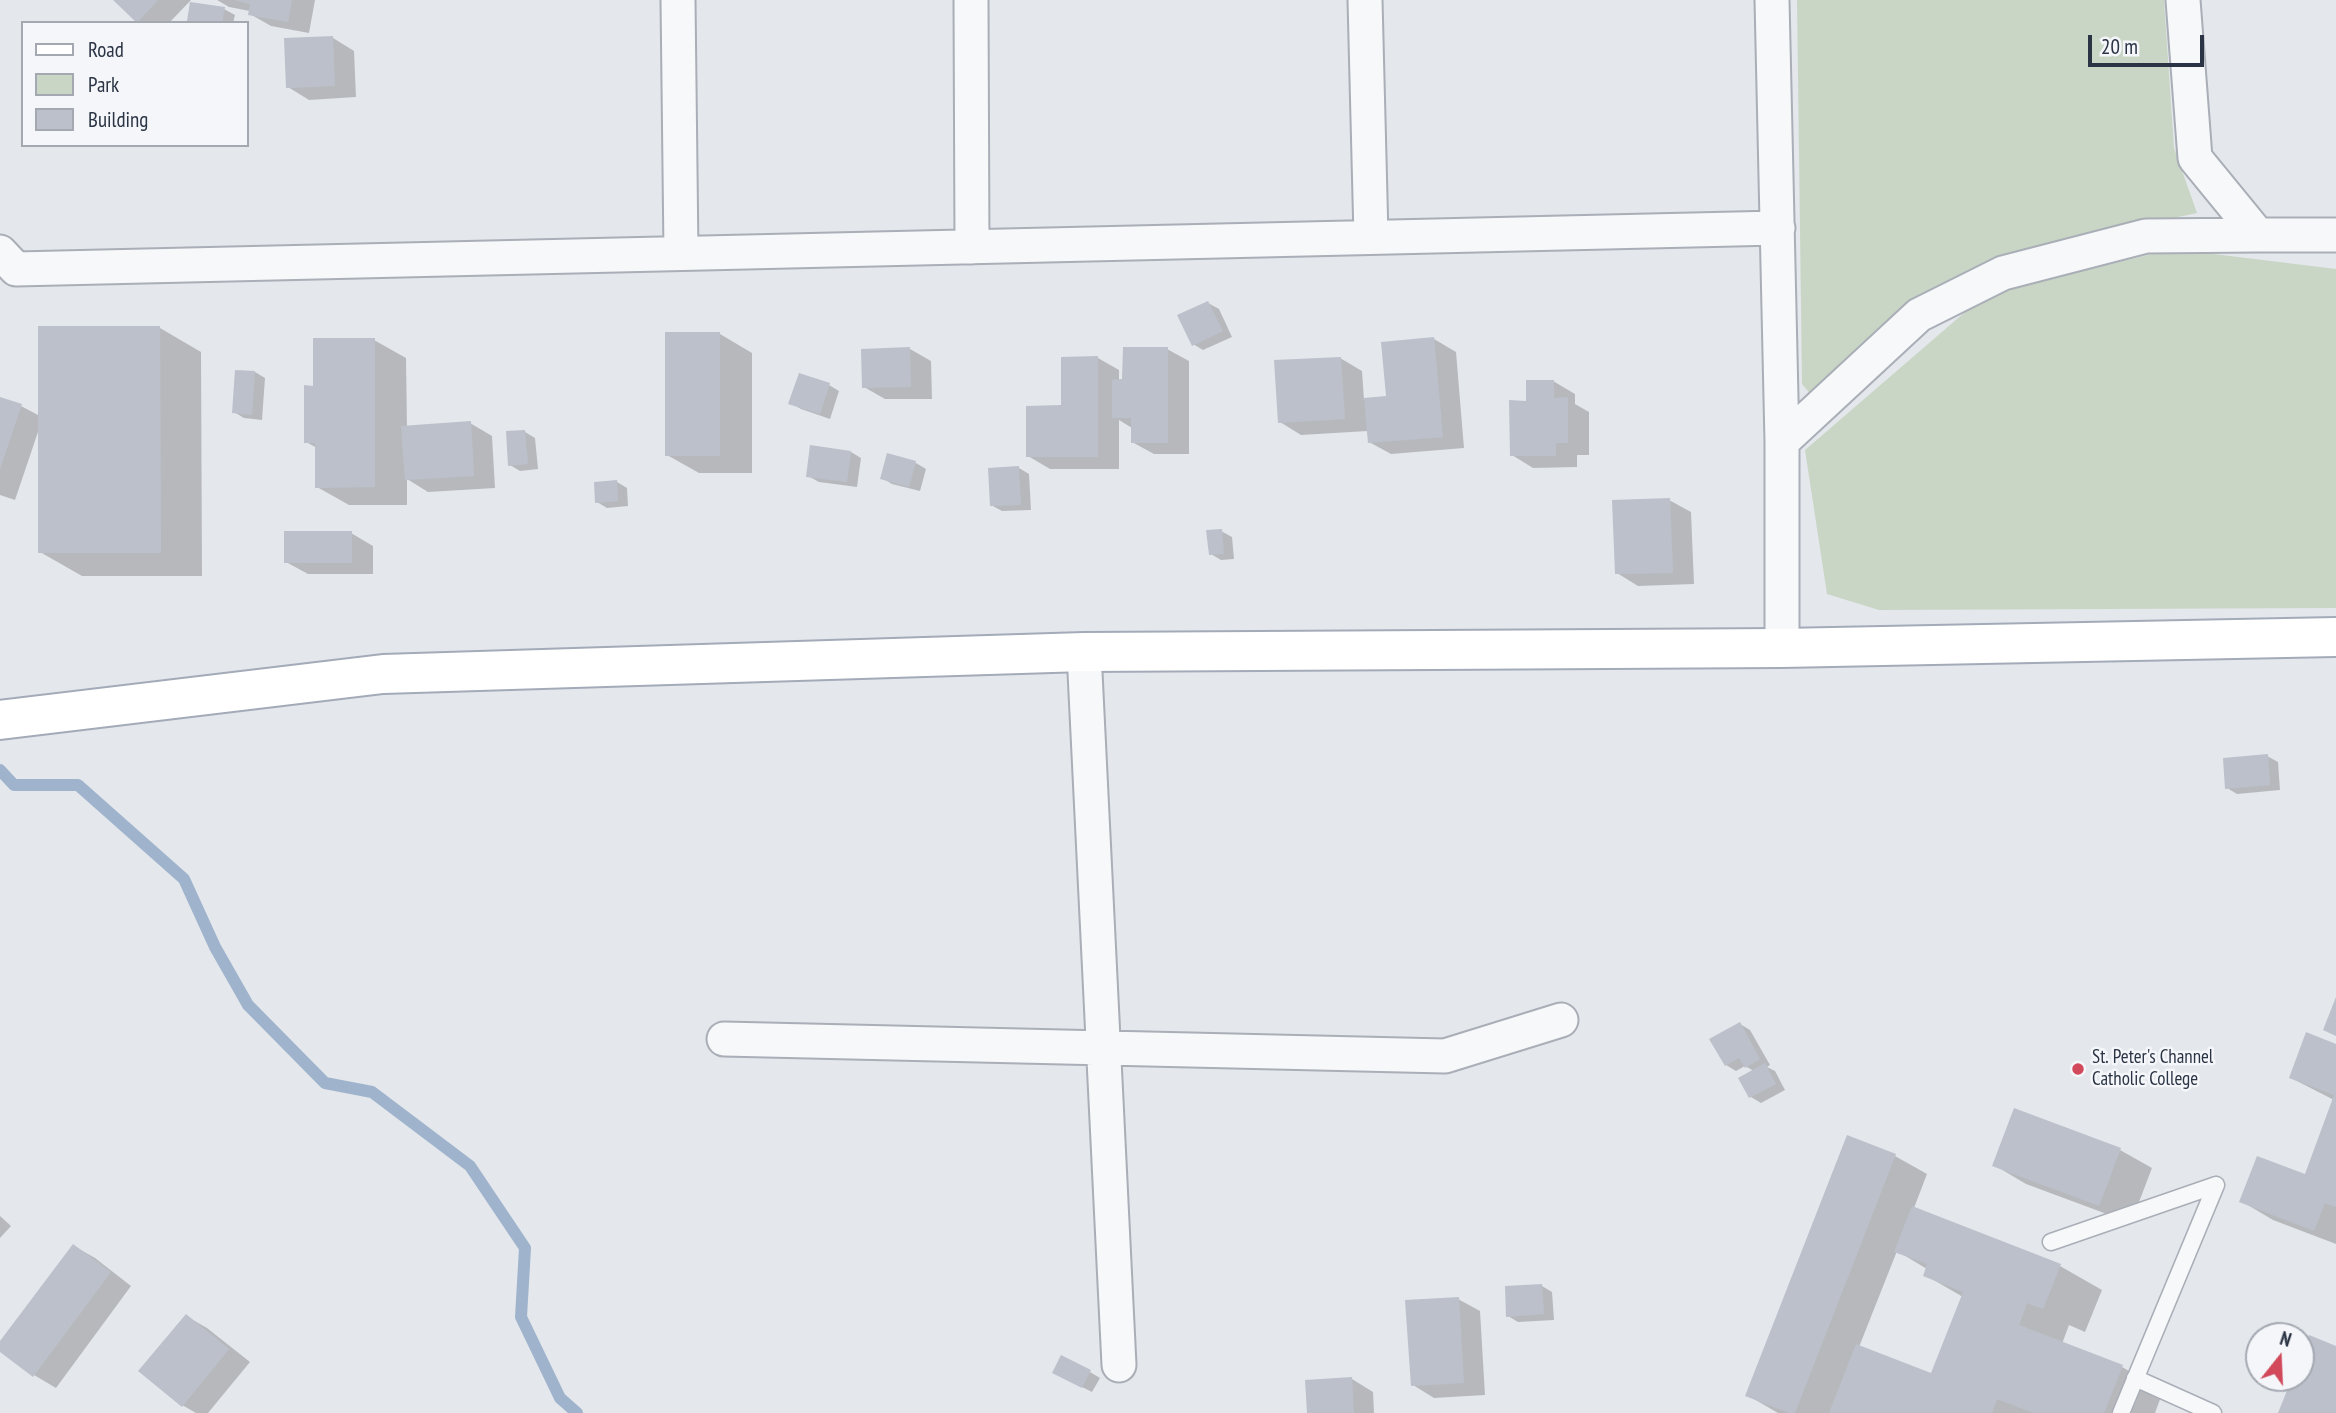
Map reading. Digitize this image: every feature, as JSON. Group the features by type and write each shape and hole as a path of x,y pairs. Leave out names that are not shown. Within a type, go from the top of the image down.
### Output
{"main road":[{"path":"0,720 383,674 1083,652 1782,648 2336,637"}],"street":[{"path":"678,0 681,253"},
{"path":"971,0 972,247"},
{"path":"1365,0 1371,237"},
{"path":"1772,0 1782,442 1782,648"},
{"path":"2183,0 2194,158 2258,234"},
{"path":"0,252 16,269 1778,228"},
{"path":"1782,442 1919,315 2003,273 2146,236 2336,235"},
{"path":"1083,652 1119,1365"},
{"path":"724,1039 1445,1056 1561,1020"}],"lane":[{"path":"2051,1242 2216,1185 2121,1413"},
{"path":"2136,1378 2213,1413"}],"green space":[{"path":"1797,0 2164,0 2174,148 2197,213 2096,235 1926,295 1812,396 1802,384"},
{"path":"2173,249 2336,269 2336,608 1879,610 1827,594 1805,450 1986,294"}],"building":[{"path":"113,0 158,0 139,21 135,21"},
{"path":"234,0 292,0 288,22 248,15 250,4"},
{"path":"190,2 225,7 222,21 187,21"},
{"path":"333,36 335,86 286,88 284,38"},
{"path":"1208,301 1223,331 1192,346 1177,315"},
{"path":"38,326 160,326 161,553 38,553"},
{"path":"665,332 720,332 720,456 665,456"},
{"path":"1434,337 1443,437 1368,443 1364,398 1386,396 1381,342"},
{"path":"313,338 375,338 375,487 315,488 315,443 304,443 304,385 313,386"},
{"path":"910,347 911,387 862,388 861,349"},
{"path":"1123,347 1168,347 1168,443 1131,443 1131,418 1112,418 1112,380 1122,379"},
{"path":"1098,356 1098,457 1026,457 1026,406 1061,405 1061,357"},
{"path":"1341,357 1345,419 1278,423 1274,360"},
{"path":"235,370 255,371 252,415 232,413"},
{"path":"799,373 830,383 820,414 788,404"},
{"path":"1526,380 1554,380 1554,398 1568,397 1568,443 1556,443 1556,456 1510,456 1509,400 1526,401"},
{"path":"0,397 22,404 0,469"},
{"path":"471,421 474,476 405,480 401,426"},
{"path":"525,430 528,464 508,466 506,431"},
{"path":"810,445 851,451 847,482 806,477"},
{"path":"887,453 916,461 909,487 880,479"},
{"path":"1019,466 1021,505 990,506 988,468"},
{"path":"617,480 618,501 595,503 594,482"},
{"path":"1670,498 1673,573 1615,574 1612,500"},
{"path":"1222,529 1224,554 1209,555 1206,530"},
{"path":"284,531 352,531 352,563 284,563"},
{"path":"2268,754 2270,785 2225,789 2223,758"},
{"path":"2336,997 2336,1036 2323,1030"},
{"path":"1740,1022 1760,1059 1745,1068 1739,1058 1725,1066 1709,1039"},
{"path":"2306,1032 2336,1044 2336,1207 2325,1203 2314,1231 2239,1202 2257,1156 2305,1174 2334,1095 2289,1078"},
{"path":"1765,1063 1776,1084 1749,1098 1738,1078"},
{"path":"2014,1108 2121,1148 2099,1206 1992,1166"},
{"path":"1847,1135 1896,1154 1795,1413 1789,1413 1745,1396"},
{"path":"1912,1206 2061,1264 2043,1309 2027,1303 2019,1325 2123,1365 2104,1413 2034,1413 1997,1399 1992,1413 1829,1413 1856,1344 1931,1373 1963,1292 1923,1276 1927,1264 1894,1252"},
{"path":"73,1244 111,1272 33,1377 0,1352 0,1341"},
{"path":"1542,1284 1544,1314 1506,1317 1505,1286"},
{"path":"1459,1297 1464,1383 1411,1386 1405,1300"},
{"path":"186,1314 229,1349 182,1407 138,1371"},
{"path":"2315,1337 2336,1346 2336,1413 2278,1413 2286,1392 2315,1392"},
{"path":"1061,1355 1091,1370 1082,1388 1052,1373"},
{"path":"1352,1377 1354,1413 1307,1413 1305,1380"}],"waterway":[{"path":"0,770 14,785 78,785 184,879 215,947 248,1005 325,1083 372,1092 470,1166 525,1248 521,1317 560,1398 577,1413"}],"place":[{"name":"St. Peter's Channel Catholic College","path":"2078,1069"}]}
